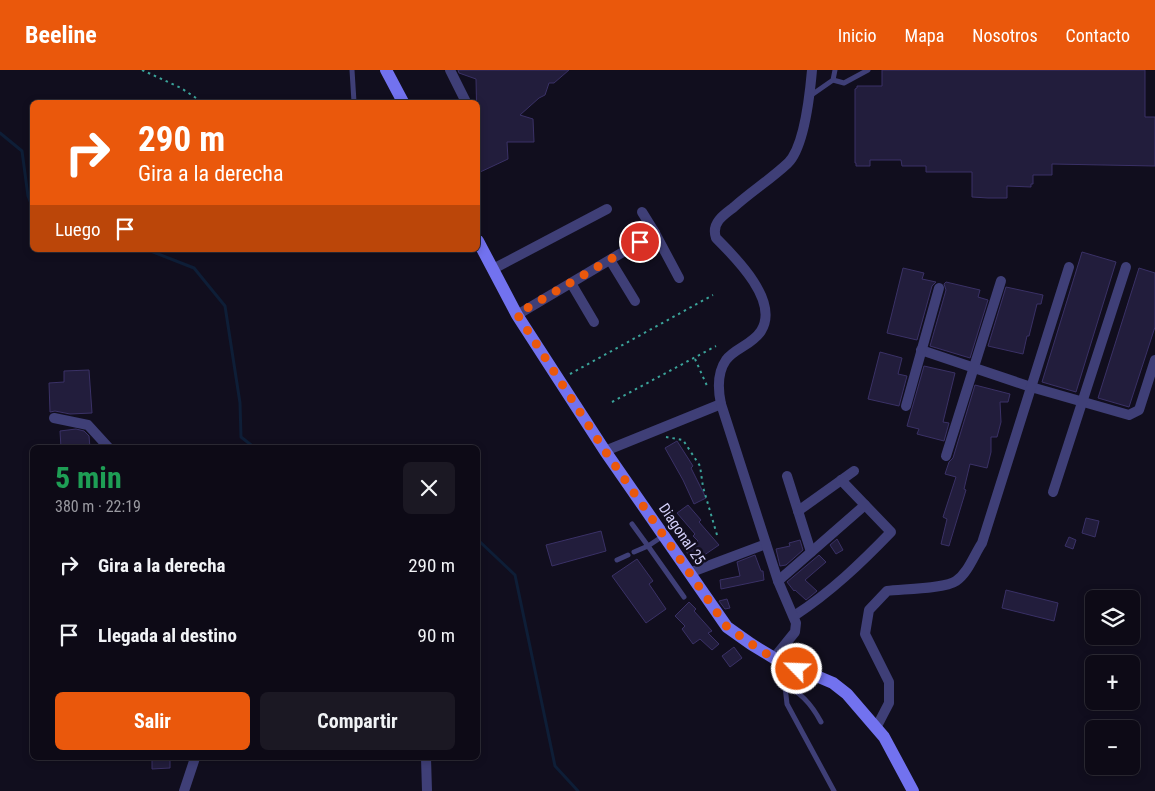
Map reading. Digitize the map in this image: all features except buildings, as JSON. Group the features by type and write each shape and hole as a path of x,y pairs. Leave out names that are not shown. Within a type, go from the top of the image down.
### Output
{"street":[{"path":"386,70 402,100"},
{"path":"450,70 465,100"},
{"path":"774,658 795,632 796,623 778,581 719,405 721,370 727,358 752,342 761,331 766,311 760,292 716,238 714,231 719,220 746,196 764,184 790,161 796,152 810,96 812,70"},
{"path":"493,269 607,210"},
{"path":"642,212 679,278"},
{"path":"517,314 655,233"},
{"name":"Diagonal 25","path":"480,245 517,314 559,380 605,451 727,627 774,658 832,683 847,694 884,737 914,791"},
{"path":"610,260 634,301"},
{"path":"876,728 889,703 889,682 865,634 869,610 886,591 946,585 955,581 965,572 982,543 1069,267"},
{"path":"1053,492 1126,267"},
{"path":"946,456 1001,281"},
{"path":"571,283 594,322"},
{"path":"906,406 939,288"},
{"path":"921,350 1082,403 1129,415 1139,410 1155,360"},
{"path":"605,451 719,405"},
{"path":"54,418 88,425 106,445"},
{"path":"798,511 854,471"},
{"path":"787,476 811,552"},
{"path":"794,616 818,600 855,568 891,532 841,480"},
{"path":"778,581 864,505"},
{"path":"689,573 766,544"},
{"path":"184,791 194,760"},
{"path":"426,760 427,791"}],"lane":[{"path":"352,70 354,100"},
{"path":"810,96 833,80 835,70"},
{"path":"833,80 844,83 868,70"},
{"path":"632,524 684,597"},
{"path":"634,552 648,546 663,535"},
{"path":"617,560 628,555"},
{"path":"774,658 785,686 787,704 834,791"},
{"path":"785,686 792,688 812,706 821,722"}],"path":[{"path":"142,70 181,88 199,100"},
{"path":"559,380 714,295"},
{"path":"612,402 716,346"},
{"path":"694,358 719,405"},
{"path":"665,437 683,440 700,466 703,487 717,535"}],"waterway":[{"path":"0,133 22,151 30,201"},
{"path":"153,252 194,268 225,306 240,403 241,437 251,445"},
{"path":"480,542 515,575 555,766 578,791"}],"route":[{"path":"640,242 517,314 605,451 727,627 763,652 797,669"}]}
